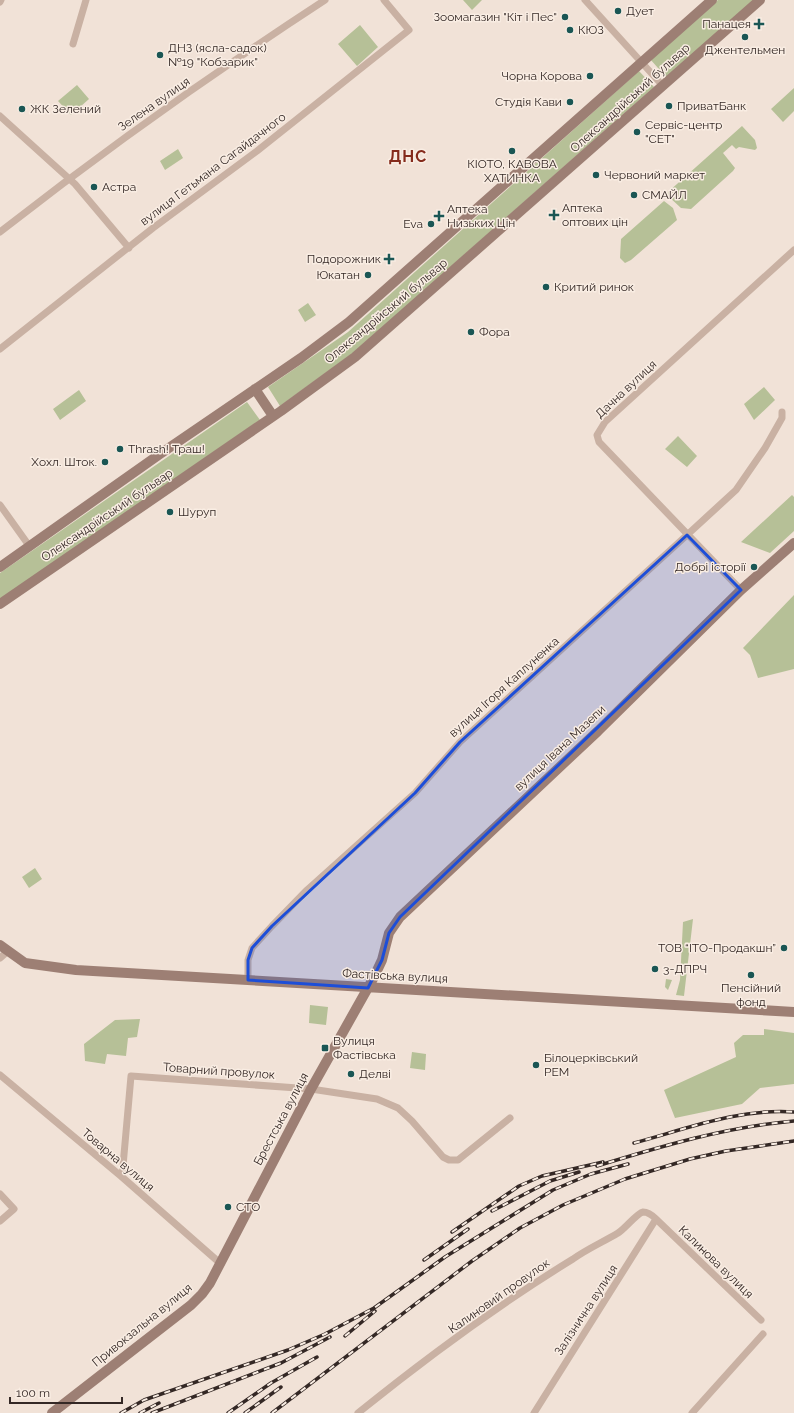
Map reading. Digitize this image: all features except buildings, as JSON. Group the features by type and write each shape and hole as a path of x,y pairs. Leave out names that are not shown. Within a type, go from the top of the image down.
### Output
{"street":[{"path":"73,44 86,0"},
{"name":"Зелена вулиця","path":"0,232 68,178 160,112 325,0"},
{"name":"вулиця Гетьмана Сагайдачного","path":"0,349 129,248 257,151 409,30 384,0"},
{"path":"585,0 663,86"},
{"name":"Олександрійський бульвар","path":"0,567 301,358 349,322 712,0"},
{"name":"Олександрійський бульвар","path":"0,604 273,416 355,357 760,0"},
{"path":"0,116 68,178 129,248"},
{"name":"Дачна вулиця","path":"741,590 599,442 597,435 605,422 794,250"},
{"path":"255,389 273,416"},
{"name":"вулиця Ігоря Каплуненка","path":"248,980 248,960 252,948 307,890 415,793 460,742 688,536 736,490 773,434 782,418 782,412"},
{"path":"0,504 30,547"},
{"name":"вулиця Івана Мазепи","path":"368,988 382,960 390,933 400,917 598,731 741,590 794,543"},
{"name":"Фастівська вулиця","path":"3,951 25,963 46,967 140,975 794,1012"},
{"name":"Брестська вулиця","path":"220,1264 311,1089 368,988"},
{"name":"Товарна вулиця","path":"0,1075 122,1177 220,1264"},
{"name":"Товарний провулок","path":"122,1177 131,1076 311,1089 377,1099 398,1108 412,1121 443,1157 449,1160 458,1160 510,1118"},
{"path":"0,1194 14,1209 0,1221"},
{"name":"Калиновий провулок","path":"358,1413 449,1344 574,1258 619,1233 639,1214 644,1212 650,1214 656,1219"},
{"name":"Калинова вулиця","path":"656,1219 761,1320"},
{"name":"Залізнична вулиця","path":"534,1413 656,1219"},
{"name":"Привокзальна вулиця","path":"52,1413 191,1305 202,1294 220,1264"},
{"path":"692,1413 763,1334"}],"highlighted area":[{"path":"687,535 741,590 400,917 389,933 382,960 368,988 248,980 248,960 252,948 272,926 415,793 460,742"}],"green space":[{"path":"463,0 482,0 472,10"},
{"path":"718,0 754,0 666,77 650,59"},
{"path":"360,25 378,47 357,66 338,44"},
{"path":"639,71 654,87 353,353 280,406 268,387 348,332"},
{"path":"77,85 89,99 71,115 58,101"},
{"path":"794,88 794,111 783,122 771,109"},
{"path":"742,126 755,140 757,148 755,150 739,147 736,149 732,145 723,153 735,168 733,171 691,209 681,208 667,195 668,192"},
{"path":"178,149 183,158 165,170 160,161"},
{"path":"664,201 673,208 677,220 631,260 625,263 620,258 621,239"},
{"path":"308,303 316,315 305,322 298,310"},
{"path":"764,387 775,400 754,420 744,404"},
{"path":"79,390 86,401 60,420 53,409"},
{"path":"247,402 260,420 0,599 0,573"},
{"path":"678,436 697,456 687,467 665,449"},
{"path":"792,495 794,497 794,531 770,553 741,542"},
{"path":"794,595 794,669 758,678 750,655 743,648"},
{"path":"35,868 42,879 29,888 22,877"},
{"path":"693,919 684,996 676,995 680,980 683,922"},
{"path":"666,979 672,980 668,990 665,987"},
{"path":"310,1005 328,1007 326,1025 309,1023"},
{"path":"140,1019 137,1037 128,1038 126,1056 107,1054 105,1064 85,1061 84,1044 115,1020"},
{"path":"764,1029 794,1033 794,1084 760,1088 742,1104 675,1118 664,1090 736,1057 734,1043 743,1035 764,1035"},
{"path":"412,1052 426,1054 425,1070 410,1068"}],"railway":[{"path":"634,1143 733,1116 754,1113 794,1112"},
{"path":"597,1166 694,1138 744,1128 794,1121"},
{"path":"272,1413 472,1261 520,1228 563,1205 625,1179 690,1159 726,1151 794,1141"},
{"path":"452,1232 519,1186 542,1176 603,1162"},
{"path":"121,1413 144,1400 288,1350 325,1334 374,1308 445,1257 553,1190 591,1174 628,1164"},
{"path":"492,1211 550,1181 579,1172"},
{"path":"424,1260 468,1229"},
{"path":"345,1336 375,1311"},
{"path":"152,1413 281,1363 330,1337"},
{"path":"228,1413 271,1383 317,1357"},
{"path":"245,1413 281,1387"},
{"path":"140,1413 159,1403"}],"place":[{"name":"Дует","path":"618,11"},
{"name":"Зоомагазин \"Кіт і Пес\"","path":"565,17"},
{"name":"Панацея","path":"759,24"},
{"name":"КЮЗ","path":"570,30"},
{"name":"Джентельмен","path":"745,37"},
{"name":"ДНЗ (ясла-садок) №19 \"Кобзарик\"","path":"160,55"},
{"name":"Чорна Корова","path":"590,76"},
{"name":"Студія Кави","path":"570,102"},
{"name":"ПриватБанк","path":"669,106"},
{"name":"ЖК Зелений","path":"22,109"},
{"name":"Сервіс-центр \"СЕТ\"","path":"637,132"},
{"name":"КІОТО, КАВОВА ХАТИНКА","path":"512,151"},
{"name":"Червоний маркет","path":"596,175"},
{"name":"Астра","path":"94,187"},
{"name":"СМАЙЛ","path":"634,195"},
{"name":"Аптека оптових цін","path":"554,215"},
{"name":"Аптека Низьких Цін","path":"439,216"},
{"name":"Eva","path":"431,224"},
{"name":"Подорожник","path":"389,259"},
{"name":"Юкатан","path":"368,275"},
{"name":"Критий ринок","path":"546,287"},
{"name":"Фора","path":"471,332"},
{"name":"Thrash! Траш!","path":"120,449"},
{"name":"Хохл. Шток.","path":"105,462"},
{"name":"Шуруп","path":"170,512"},
{"name":"Добрі історії","path":"754,567"},
{"name":"ТОВ “ІТО-Продакшн”","path":"784,948"},
{"name":"3-ДПРЧ","path":"655,969"},
{"name":"Пенсійний фонд","path":"751,975"},
{"name":"Вулиця Фастівська","path":"325,1048"},
{"name":"Білоцерківський РЕМ","path":"536,1065"},
{"name":"Делві","path":"351,1074"},
{"name":"СТО","path":"228,1207"}],"district":[{"name":"ДНС","path":"408,156"}]}
